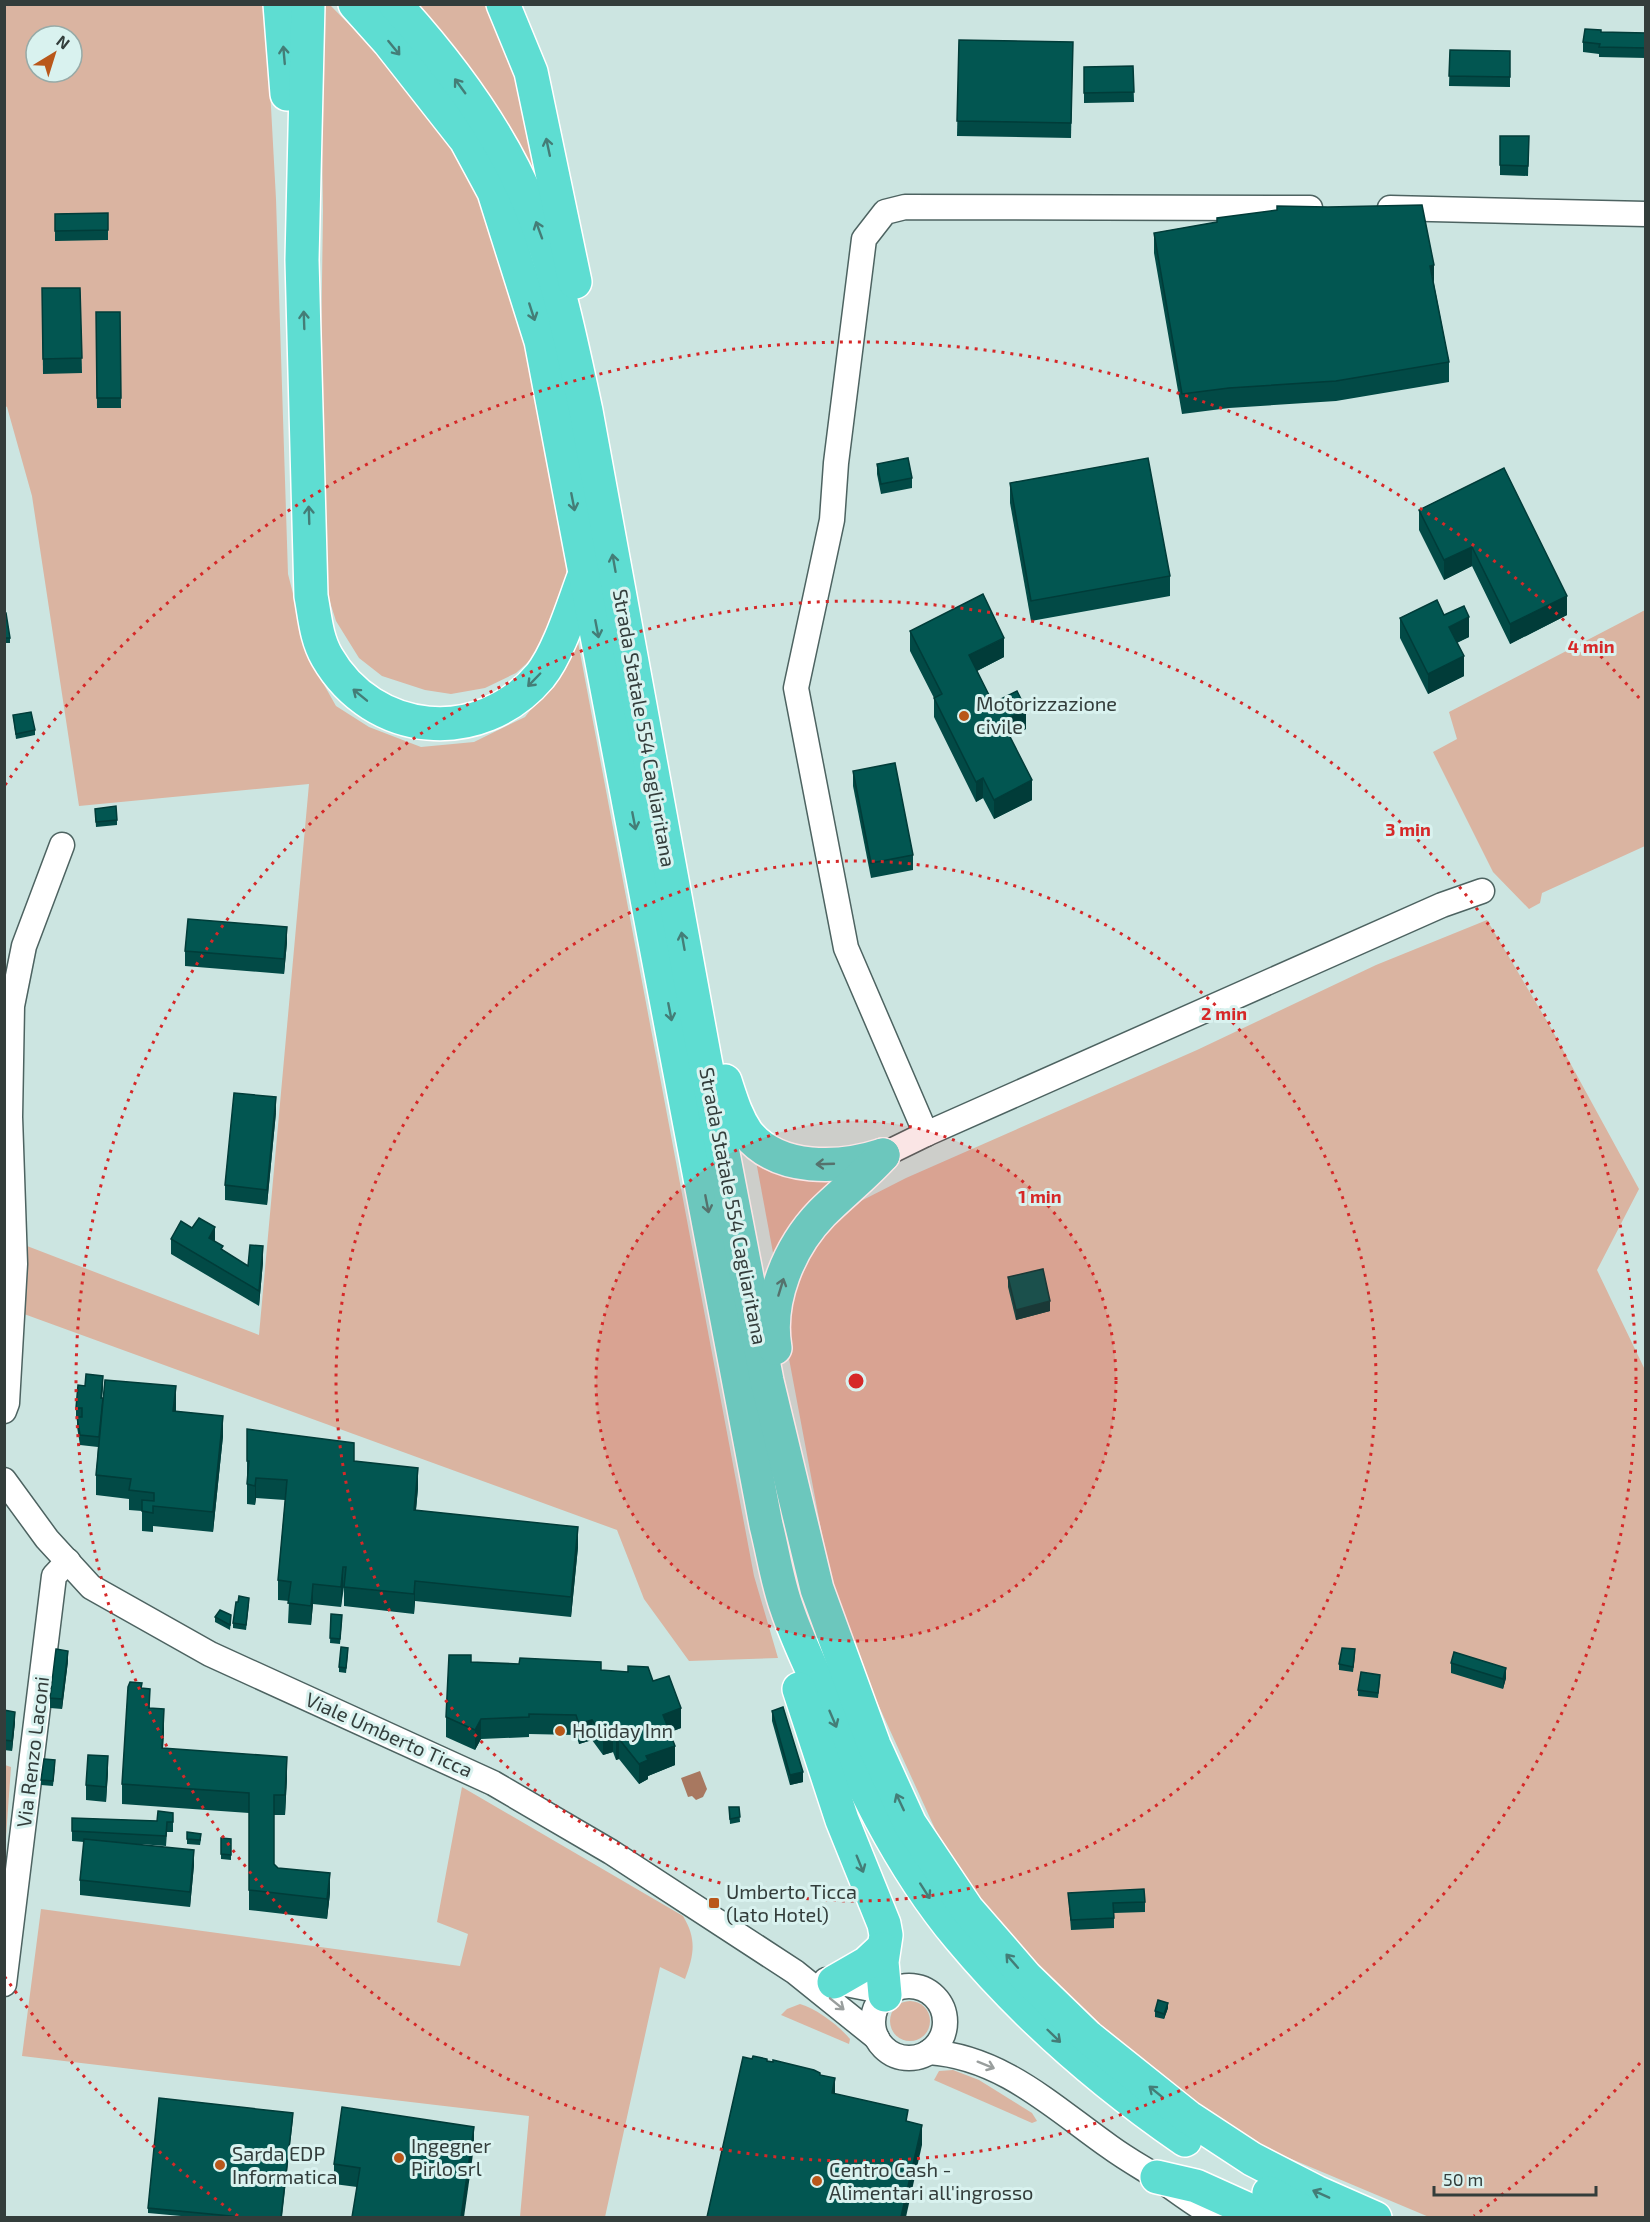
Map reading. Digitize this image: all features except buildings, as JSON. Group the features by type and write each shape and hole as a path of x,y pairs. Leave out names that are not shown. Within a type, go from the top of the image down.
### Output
{"highway":[{"path":"280,4 302,260"},
{"path":"308,4 302,260 311,596 317,635 326,655 338,674 358,696 385,712 411,721 441,724 470,721 493,713 516,699 540,675 553,656 586,572"},
{"name":"Strada Statale 554 Cagliaritana","path":"355,4 389,42 466,140 494,192 542,341 766,1525 786,1607 849,1757 884,1826 927,1896 958,1937 1002,1986 1066,2049 1131,2103 1239,2178 1315,2217"},
{"name":"Strada Statale 554 Cagliaritana","path":"396,4 424,36 494,133 529,203 564,309 586,411 705,1060 767,1381 817,1589 874,1745 910,1824 968,1910 1026,1977 1080,2030 1188,2117 1252,2159 1316,2192 1375,2217"},
{"path":"503,4 531,72 553,171 586,337 586,411"},
{"path":"705,1060 722,1071 735,1112 748,1134 774,1155 812,1164 855,1161 883,1155"},
{"path":"767,1381 778,1367 772,1329 775,1305 786,1268 795,1250 823,1212 855,1185 883,1155"},
{"path":"786,1607 794,1672 842,1820 884,1924 886,1935 882,1948 885,1995"},
{"path":"834,1982 867,1963 882,1948"},
{"path":"1157,2177 1196,2186 1267,2217"}],"street":[{"path":"926,1134 846,948 796,688 832,520 836,463 864,239 885,212 904,207 1329,208"},
{"path":"1364,208 1646,214"},
{"path":"4,1411 7,1403 15,1264 10,1117 12,1006 24,946 62,845"},
{"path":"883,1155 1442,905 1482,891"},
{"name":"Viale Umberto Ticca","path":"4,1480 47,1539 91,1587 210,1654 493,1783 611,1852 795,1972 877,2038"},
{"name":"Via Renzo Laconi","path":"4,1984 54,1576 68,1562"},
{"name":"Viale Umberto Ticca","path":"795,1972 871,1989 885,1995"},
{"path":"906,1985 918,1986 938,1999 944,2010 945,2027 938,2044 929,2052 918,2057 900,2056 884,2048 873,2027 873,2015 877,2004 885,1995 894,1988 906,1985"},
{"path":"929,2052 973,2060 1006,2074 1040,2094 1111,2148 1197,2206 1218,2217"}],"shaded area":[{"path":"4,5 270,5 268,52 276,199 288,574 310,660 336,706 369,727 421,747 474,742 525,717 556,677 578,642 754,1576 778,1658 689,1661 644,1599 617,1530 24,1314 27,1246 259,1335 309,784 79,806 32,496 5,406"},
{"path":"320,5 330,5 406,82 475,176 520,312 559,508 567,571 561,609 535,656 516,673 485,688 451,694 425,690 382,676 359,658 336,621 323,580 321,352 323,211"},
{"path":"419,5 489,5 514,63 556,216 475,81"},
{"path":"1645,610 1645,846 1542,893 1540,903 1529,909 1493,872 1433,752 1457,739 1449,712"},
{"path":"1487,920 1551,1028 1639,1189 1597,1270 1645,1370 1645,2217 1429,2217 1237,2136 1190,2105 1026,1963 947,1855 872,1691 832,1588 784,1332 796,1276 817,1242 855,1204 906,1178 1197,1050 1376,965"},
{"path":"754,1150 855,1166 776,1269"},
{"path":"4,1765 11,1767 5,1851"},
{"path":"700,1771 707,1789 703,1797 696,1800 692,1796 688,1797 681,1778"},
{"path":"462,1787 683,1916 690,1932 693,1947 685,1979 660,1967 605,2217 520,2217 529,2116 22,2056 41,1909 460,1966 468,1934 437,1922"},
{"path":"910,2001 918,2002 924,2007 929,2013 929,2029 924,2035 918,2040 910,2041 902,2040 896,2035 891,2029 890,2021 891,2013 896,2007 902,2002"},
{"path":"800,2004 840,2028 850,2039 849,2044 781,2015 787,2009"},
{"path":"953,2070 979,2080 1032,2113 1037,2121 1032,2123 934,2080 939,2071"}],"place":[{"name":"Motorizzazione civile","path":"964,716"},
{"name":"Holiday Inn","path":"560,1731"},
{"name":"Umberto Ticca (lato Hotel)","path":"714,1903"},
{"name":"Ingegner Pirlo srl","path":"399,2158"},
{"name":"Sarda EDP Informatica","path":"220,2165"},
{"name":"Centro Cash - Alimentari all'ingrosso","path":"817,2181"}]}
